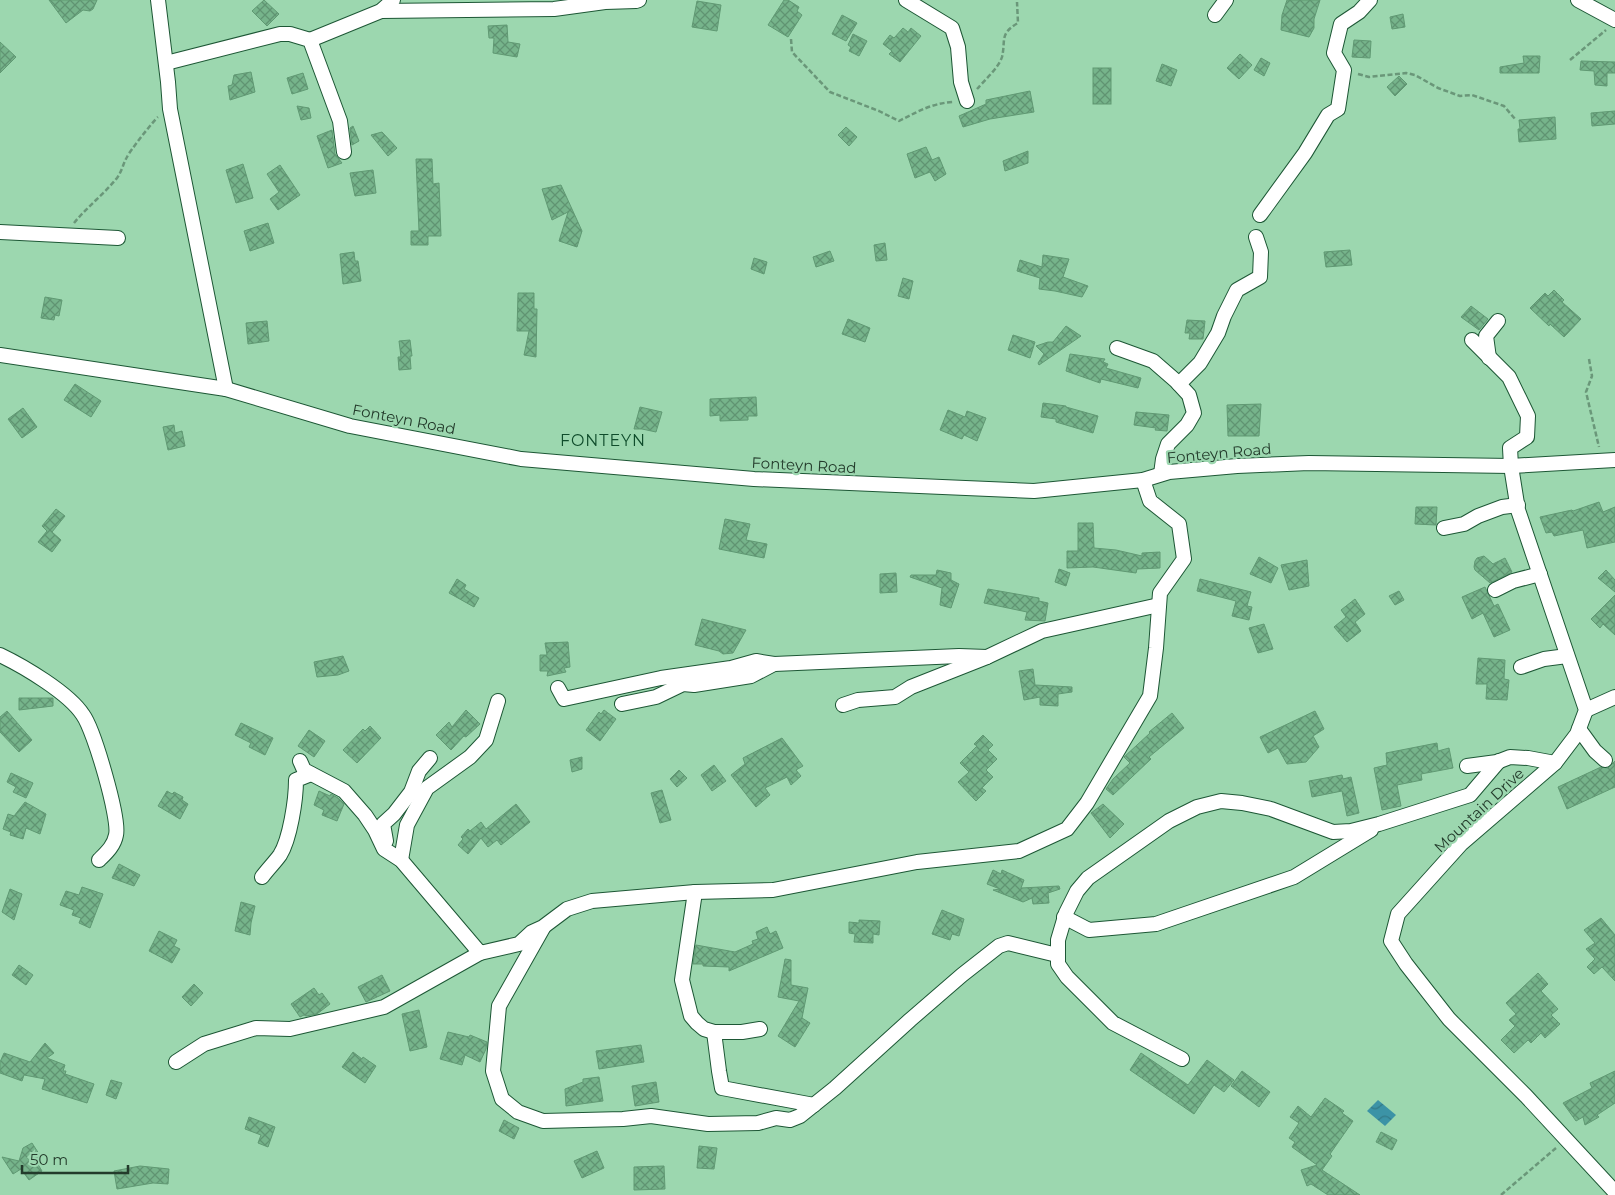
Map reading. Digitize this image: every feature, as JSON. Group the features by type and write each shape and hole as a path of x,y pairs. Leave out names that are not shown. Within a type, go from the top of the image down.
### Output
{"street":[{"path":"158,0 170,109 226,389"},
{"path":"166,63 280,34 290,34 310,40 381,11 393,0"},
{"path":"381,11 554,8 605,2 636,2 640,0"},
{"path":"906,0 952,28 958,47 961,82 967,101"},
{"path":"1215,15 1226,0"},
{"path":"1260,215 1305,153 1328,115 1338,108 1344,70 1334,53 1340,24 1359,12 1370,0"},
{"path":"1578,0 1611,24"},
{"path":"310,40 340,121 344,152"},
{"path":"0,232 118,238"},
{"path":"1179,384 1200,363 1218,333 1237,290 1260,277 1261,252 1256,237"},
{"path":"1489,358 1486,336 1498,321"},
{"path":"1472,340 1509,377 1528,416 1527,437 1510,448 1518,506 1586,710 1615,697"},
{"path":"1117,348 1153,361 1189,395 1194,413 1187,425 1168,444 1163,459 1162,474"},
{"name":"Fonteyn Road","path":"0,355 226,389 350,426 521,459 754,479 1034,492 1143,480 1169,472 1238,466 1309,464 1511,466 1609,461"},
{"path":"176,1062 204,1044 256,1028 290,1030 384,1007 480,953 519,944 532,932 543,927 567,909 592,901 694,892 773,890 917,862 1019,850 1066,829 1087,803 1150,696 1160,594 1184,559 1179,524 1150,501 1143,480"},
{"path":"1444,528 1464,524 1478,516 1502,507 1518,506"},
{"path":"1495,590 1513,581 1540,574"},
{"path":"843,705 858,700 895,697 911,687 987,657 1042,631 1160,605"},
{"path":"0,655 20,664 60,692 83,715 96,743 113,809 117,834 112,846 100,860"},
{"path":"558,688 564,699 661,678 731,668 756,661 774,664 959,656 987,657"},
{"path":"1521,667 1544,659 1567,656"},
{"path":"622,704 656,697 683,684 694,685 751,676 774,664"},
{"path":"401,860 407,826 427,788 470,757 486,740 498,701"},
{"name":"Mountain Drive","path":"1586,710 1577,734 1555,763 1461,844 1398,914 1391,941 1406,964 1449,1019 1615,1192"},
{"path":"1579,729 1595,751 1605,760"},
{"path":"1467,766 1499,761 1510,757 1555,763"},
{"path":"430,758 419,771 411,792 394,814 383,824 386,842 480,953"},
{"path":"300,761 304,770 344,792 365,814 384,849 401,860"},
{"path":"1182,1059 1113,1023 1067,977 1058,964 1058,940 1064,917 1077,891 1088,878 1169,821 1198,807 1221,802 1242,803 1271,809 1333,832 1351,831 1382,823 1470,794 1499,761"},
{"path":"262,877 281,854 296,796 296,780 311,774"},
{"path":"1064,917 1089,930 1156,924 1294,876 1382,823"},
{"path":"694,892 682,980 691,1016 704,1029 714,1032 760,1030"},
{"path":"543,927 499,1006 493,1071 502,1099 518,1112 543,1121 623,1119 651,1116 708,1124 758,1124 776,1118 790,1120 800,1116 814,1105 910,1020 999,946 1008,943 1057,954"},
{"path":"714,1032 722,1088 814,1105"}],"path":[{"path":"791,39 792,52 830,92 899,121 939,102 967,101 1002,58 1002,42 1008,28 1018,23 1017,2"},
{"path":"1570,60 1611,24"},
{"path":"1344,70 1369,77 1406,73 1415,75 1438,88 1460,96 1472,95 1504,106 1514,119"},
{"path":"67,236 73,224 116,179 124,168 126,157 153,121 170,109"},
{"path":"1589,359 1592,376 1586,392 1609,461"},
{"path":"1501,1195 1566,1139"}],"water":[{"path":"1378,1100 1396,1115 1385,1126 1367,1111"}],"building":[{"path":"49,0 97,0 93,9 90,11 83,10 66,23"},
{"path":"264,0 279,14 267,26 252,11"},
{"path":"784,0 788,0 799,7 797,11 802,15 788,37 768,25"},
{"path":"1287,0 1320,0 1314,19 1314,28 1309,37 1281,30 1282,15"},
{"path":"697,1 721,5 717,31 692,27"},
{"path":"1403,14 1405,27 1392,29 1390,17"},
{"path":"842,15 857,23 846,41 832,34"},
{"path":"507,25 508,42 520,44 517,57 493,53 494,38 489,38 488,26"},
{"path":"903,28 908,32 911,28 921,36 900,62 889,54 892,51 883,44 890,35 894,38"},
{"path":"853,34 867,41 859,56 849,51 851,47 848,45"},
{"path":"1354,40 1371,41 1370,58 1352,57"},
{"path":"0,42 16,57 0,73"},
{"path":"1240,54 1252,65 1239,79 1227,68"},
{"path":"1523,56 1540,56 1539,73 1500,73 1500,67 1524,63"},
{"path":"1261,58 1270,63 1264,76 1254,70"},
{"path":"1581,61 1615,62 1615,73 1607,73 1607,86 1595,85 1594,71 1580,70"},
{"path":"1162,64 1177,70 1171,86 1156,81"},
{"path":"1093,68 1111,68 1111,104 1093,104"},
{"path":"251,72 255,92 230,100 228,86 232,85 234,75"},
{"path":"303,73 308,89 292,94 287,78"},
{"path":"1399,76 1407,84 1395,96 1387,87"},
{"path":"1030,91 1034,112 990,119 963,127 959,116 986,104 986,100"},
{"path":"297,106 309,108 311,118 301,120"},
{"path":"1615,111 1615,124 1592,126 1591,113"},
{"path":"1555,117 1556,139 1519,142 1519,120"},
{"path":"353,126 359,141 352,145 350,128"},
{"path":"846,127 857,137 849,146 838,135"},
{"path":"332,130 335,154 342,163 328,168 317,136"},
{"path":"382,132 397,148 388,156 371,135"},
{"path":"926,147 932,160 939,157 946,174 935,181 930,172 915,178 907,154"},
{"path":"1028,151 1028,163 1005,171 1003,161"},
{"path":"416,159 432,159 433,184 439,183 441,236 428,236 428,245 411,245 411,231 419,231"},
{"path":"243,164 253,198 236,203 226,170"},
{"path":"280,165 300,195 278,210 270,199 279,192 267,174"},
{"path":"373,170 376,193 355,196 350,173"},
{"path":"561,185 582,231 577,247 559,241 568,212 552,220 542,189"},
{"path":"268,223 274,243 250,251 244,231"},
{"path":"885,243 887,260 876,261 874,245"},
{"path":"1350,250 1352,265 1326,267 1324,252"},
{"path":"830,251 834,261 816,267 813,257"},
{"path":"354,252 355,261 358,261 361,281 343,284 340,254"},
{"path":"1043,255 1069,259 1063,277 1088,286 1082,297 1039,289 1040,278 1017,271 1020,260 1042,267"},
{"path":"754,258 767,262 764,274 751,269"},
{"path":"903,278 913,281 909,299 898,296"},
{"path":"1554,290 1564,300 1562,302 1581,319 1564,337 1530,308 1545,293 1548,296"},
{"path":"518,293 534,293 534,309 537,309 536,357 524,355 529,331 517,331"},
{"path":"45,297 62,300 59,316 55,315 54,320 41,318"},
{"path":"1471,306 1488,319 1479,330 1461,317"},
{"path":"848,319 870,328 865,342 842,334"},
{"path":"1187,320 1205,321 1203,339 1189,339 1190,333 1185,333"},
{"path":"267,321 269,341 248,344 246,323"},
{"path":"1066,326 1081,336 1039,365 1038,363 1044,354 1036,346 1053,342"},
{"path":"1013,335 1035,342 1030,358 1008,350"},
{"path":"410,340 411,369 399,370 398,357 401,357 399,341"},
{"path":"1070,354 1105,359 1103,362 1108,364 1106,368 1141,378 1138,388 1101,379 1100,383 1066,371"},
{"path":"75,384 101,401 91,417 64,400"},
{"path":"756,397 757,416 748,416 748,420 720,421 720,415 710,416 710,399"},
{"path":"1043,403 1066,406 1098,416 1093,433 1056,422 1056,419 1041,417"},
{"path":"1261,404 1259,436 1228,436 1227,405"},
{"path":"640,407 662,412 656,432 634,429"},
{"path":"23,408 37,427 22,438 8,419"},
{"path":"948,410 965,417 967,411 986,418 977,441 964,435 962,439 940,430"},
{"path":"1136,412 1169,415 1167,431 1134,425"},
{"path":"174,425 175,433 182,431 185,446 168,450 163,427"},
{"path":"1599,502 1603,512 1615,507 1615,542 1587,548 1583,530 1554,536 1552,532 1546,533 1540,517 1573,511"},
{"path":"1416,507 1437,507 1436,525 1415,524"},
{"path":"56,509 65,516 52,532 61,540 52,552 38,542 47,531 42,526"},
{"path":"725,519 750,524 746,540 767,544 764,558 719,549"},
{"path":"1078,523 1093,523 1094,548 1116,550 1142,556 1142,553 1160,552 1160,568 1137,569 1136,573 1093,567 1067,568 1067,551 1078,551"},
{"path":"1484,556 1493,564 1505,558 1512,572 1490,583 1474,567 1477,558"},
{"path":"1259,557 1278,568 1271,583 1250,574"},
{"path":"1307,560 1309,586 1289,590 1281,565"},
{"path":"1059,569 1070,573 1066,586 1055,582"},
{"path":"937,570 951,573 951,580 959,584 951,608 940,605 942,588 910,577 911,575 936,575"},
{"path":"1606,570 1615,580 1615,592 1598,578"},
{"path":"896,573 897,592 880,593 880,574"},
{"path":"457,579 466,585 464,589 479,598 474,607 449,593"},
{"path":"1200,579 1251,592 1247,606 1252,607 1249,620 1232,616 1236,601 1197,591"},
{"path":"1485,587 1494,606 1498,604 1510,630 1494,637 1483,613 1472,619 1462,597"},
{"path":"988,589 1039,598 1039,601 1048,603 1045,621 1025,620 1027,612 984,603"},
{"path":"1399,591 1404,600 1395,605 1389,596"},
{"path":"1615,595 1615,635 1603,624 1600,628 1591,619"},
{"path":"1355,599 1365,614 1355,622 1361,631 1347,642 1334,627 1346,617 1341,610"},
{"path":"702,619 746,630 733,653 723,654 719,651 695,645"},
{"path":"1264,624 1273,649 1258,653 1249,628"},
{"path":"568,642 570,667 564,668 566,672 547,676 548,671 540,671 540,655 547,655 545,643"},
{"path":"343,656 349,671 338,675 317,677 314,662"},
{"path":"1478,658 1505,660 1504,679 1509,680 1507,700 1486,699 1487,684 1476,684"},
{"path":"1033,669 1035,685 1072,687 1072,692 1058,694 1058,706 1040,705 1040,697 1024,700 1019,671"},
{"path":"19,698 53,698 53,706 19,710"},
{"path":"466,710 480,724 466,737 464,736 451,750 436,735 449,722 452,727"},
{"path":"604,710 616,719 600,741 586,730 599,712 601,714"},
{"path":"7,711 32,740 19,752 0,732 0,717"},
{"path":"1315,711 1324,729 1313,736 1319,747 1306,762 1287,764 1278,748 1268,753 1260,737"},
{"path":"1172,713 1184,728 1149,757 1151,759 1113,795 1106,789 1113,779 1130,763 1124,757 1149,732"},
{"path":"241,723 273,738 265,755 249,747 251,743 235,735"},
{"path":"370,726 381,738 357,763 343,750 363,729 365,731"},
{"path":"309,730 325,741 314,757 298,746"},
{"path":"983,735 993,745 988,750 997,759 986,770 993,777 982,788 986,791 976,801 958,782 969,772 960,763 977,746 974,744"},
{"path":"782,738 803,766 796,770 801,776 791,785 787,777 765,788 770,795 756,807 731,775 745,764 743,758"},
{"path":"1437,743 1438,751 1449,748 1453,768 1421,774 1422,780 1397,785 1401,806 1382,810 1374,768 1387,765 1386,753"},
{"path":"582,757 582,769 572,772 570,760"},
{"path":"1615,761 1615,787 1567,809 1558,787 1601,767 1608,768"},
{"path":"714,765 726,781 712,791 701,775"},
{"path":"679,770 687,778 677,787 670,779"},
{"path":"11,773 33,783 26,798 13,792 16,787 7,782"},
{"path":"1342,775 1343,779 1351,777 1359,813 1347,816 1342,791 1312,797 1309,781"},
{"path":"662,790 671,820 660,823 651,793"},
{"path":"167,791 172,794 174,792 183,797 182,800 188,804 180,819 158,806"},
{"path":"319,791 330,796 331,794 344,804 337,821 322,815 324,810 314,805"},
{"path":"25,802 46,814 40,834 26,828 23,839 10,835 11,832 3,829 8,814 14,816"},
{"path":"516,804 530,822 501,845 497,840 488,847 481,838 468,854 458,845 463,839 461,837 468,829 470,831 481,822 486,829"},
{"path":"1103,804 1124,824 1110,838 1091,813"},
{"path":"119,864 140,875 134,886 112,878"},
{"path":"993,870 1001,874 1002,870 1024,880 1021,888 1059,886 1060,889 1048,893 1049,903 1033,904 1032,898 1023,902 993,890 1000,889 987,884"},
{"path":"82,887 103,894 90,928 79,923 81,918 72,915 74,910 60,905 66,891 79,895"},
{"path":"10,889 22,894 14,920 2,912"},
{"path":"241,902 255,906 250,935 235,931"},
{"path":"942,910 964,919 959,936 952,934 950,940 932,934"},
{"path":"1601,918 1615,935 1615,981 1602,967 1594,974 1587,967 1595,959 1586,949 1595,943 1584,930"},
{"path":"859,920 880,921 879,935 873,934 873,943 854,942 855,934 849,933 849,922 859,923"},
{"path":"767,927 770,934 776,931 783,948 729,971 729,967 693,964 696,945 735,952 753,944 752,941 758,939 756,932"},
{"path":"159,931 177,940 174,946 180,949 172,963 149,951"},
{"path":"785,959 791,960 791,985 808,988 802,1018 810,1023 795,1047 778,1036 799,1001 778,997"},
{"path":"19,965 33,975 26,985 12,975"},
{"path":"1538,973 1548,984 1541,991 1558,1009 1551,1015 1560,1024 1545,1038 1541,1033 1531,1043 1528,1040 1514,1053 1501,1040 1515,1026 1509,1020 1516,1014 1506,1003"},
{"path":"382,975 390,991 366,1002 358,987"},
{"path":"194,984 203,993 191,1006 182,997"},
{"path":"314,988 319,995 322,993 330,1004 317,1014 300,1017 291,1004"},
{"path":"419,1010 427,1047 410,1051 402,1014"},
{"path":"448,1032 469,1037 470,1035 487,1042 480,1062 465,1055 462,1065 440,1059"},
{"path":"45,1043 54,1053 47,1058 65,1065 63,1071 66,1071 65,1074 94,1084 87,1103 42,1089 45,1079 24,1075 22,1081 0,1073 0,1062 4,1053 30,1062"},
{"path":"641,1045 644,1062 599,1069 596,1051"},
{"path":"353,1052 376,1066 365,1083 342,1067"},
{"path":"1141,1053 1188,1085 1207,1060 1234,1080 1224,1092 1214,1085 1194,1114 1130,1070"},
{"path":"1242,1071 1270,1092 1259,1107 1231,1086"},
{"path":"1615,1071 1615,1103 1597,1115 1599,1117 1585,1125 1583,1117 1576,1121 1563,1103 1592,1088 1590,1083"},
{"path":"599,1077 603,1101 566,1106 565,1089 583,1082 583,1079"},
{"path":"111,1080 122,1083 116,1099 106,1095"},
{"path":"656,1082 659,1102 635,1106 632,1086"},
{"path":"1325,1098 1344,1111 1342,1113 1353,1121 1330,1154 1332,1156 1322,1170 1360,1195 1328,1195 1311,1184 1307,1186 1301,1170 1317,1165 1292,1147 1295,1142 1289,1138 1299,1123 1290,1117 1298,1106 1311,1117"},
{"path":"249,1117 275,1127 268,1147 258,1143 261,1135 245,1129"},
{"path":"504,1120 519,1128 514,1139 499,1131"},
{"path":"1381,1132 1397,1140 1392,1150 1376,1142"},
{"path":"32,1143 41,1157 36,1161 42,1171 29,1180 21,1169 13,1174 2,1157 19,1161 23,1148"},
{"path":"699,1146 717,1148 714,1169 697,1168"},
{"path":"597,1151 604,1168 582,1178 574,1161"},
{"path":"140,1166 169,1169 168,1184 153,1183 117,1189 114,1171"},
{"path":"664,1166 665,1189 634,1190 634,1167"}],"district":[{"name":"FONTEYN","path":"603,440"}]}
